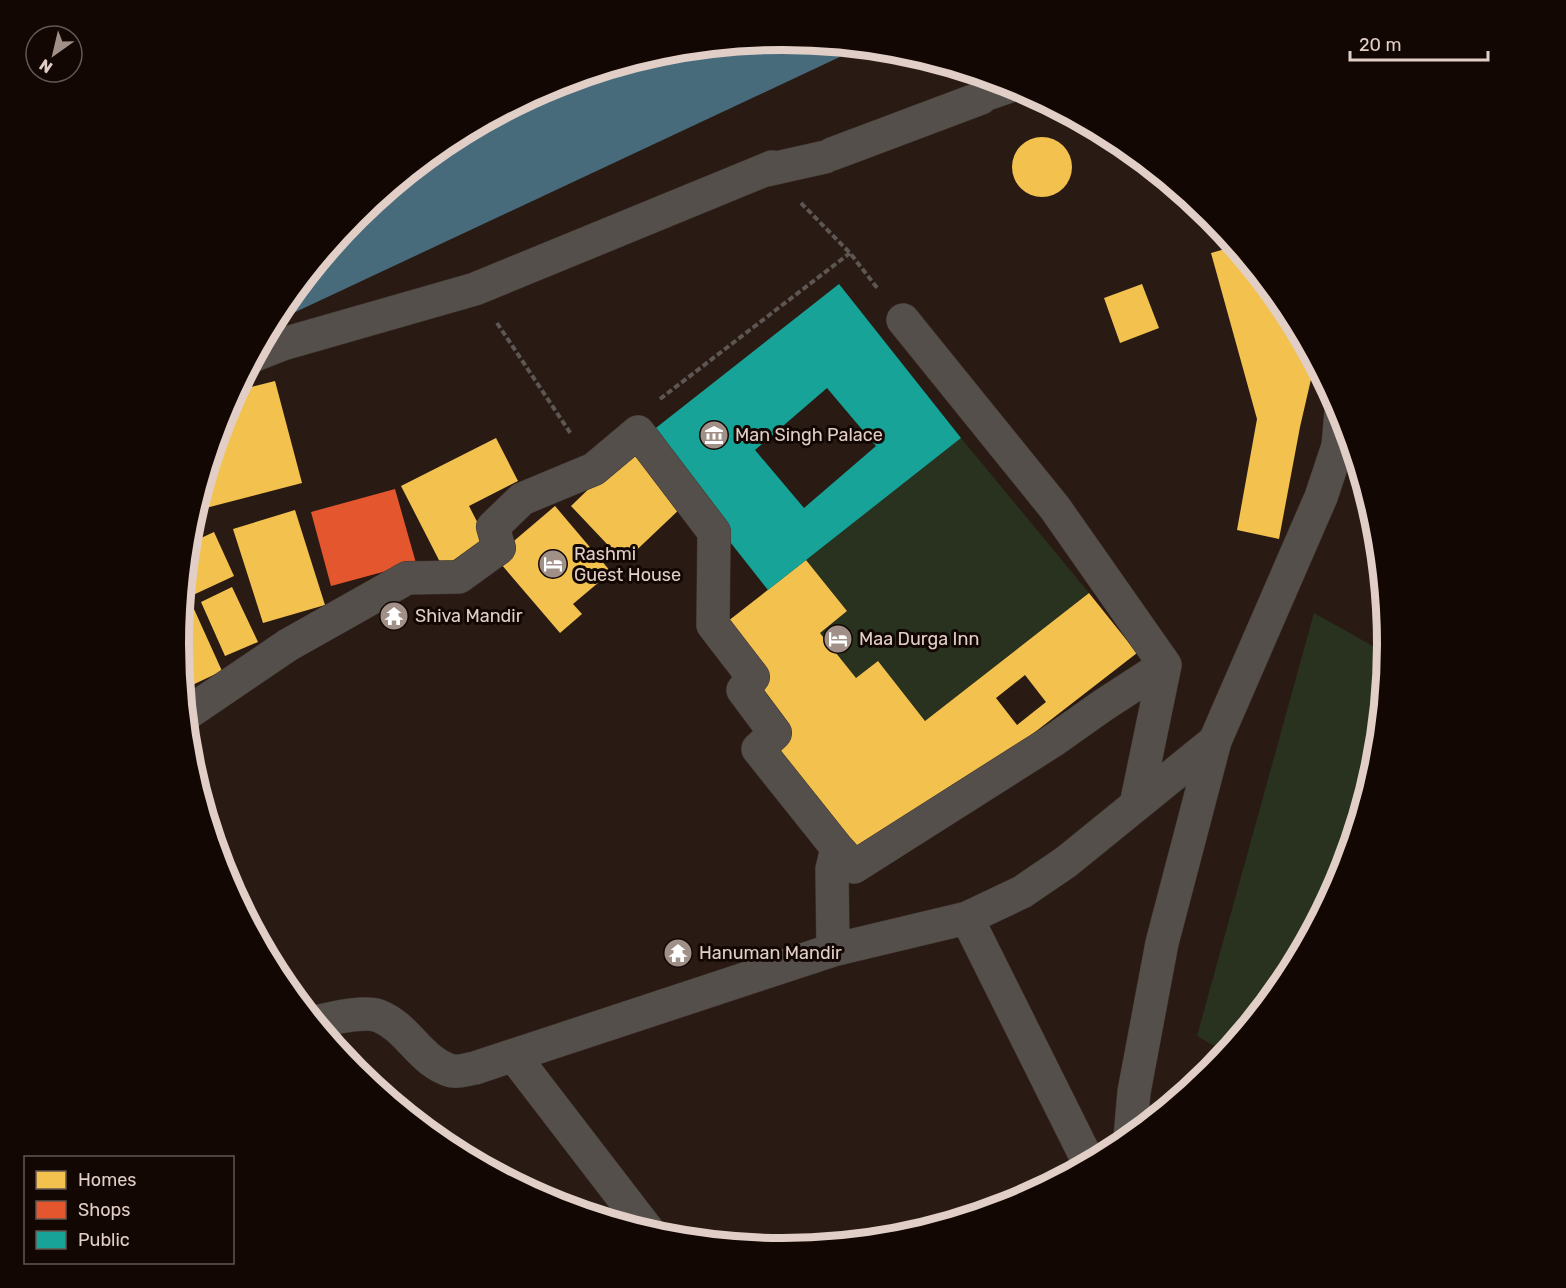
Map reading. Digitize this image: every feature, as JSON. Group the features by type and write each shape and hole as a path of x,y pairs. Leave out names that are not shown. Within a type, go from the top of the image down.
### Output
{"street":[{"path":"767,170 828,155 995,92"},
{"path":"266,351 475,289 772,167 767,170"},
{"path":"903,320 1055,508 1165,665 1136,805"},
{"path":"193,710 288,645 406,578 459,577 499,548 493,527 522,499 594,469 638,432 717,525 712,625 753,677 743,690 776,732 758,749 854,867 1054,740 1165,665"},
{"path":"1131,1126 1134,1092 1162,943 1215,741 1321,497 1338,446 1339,434"},
{"path":"323,1020 346,1015 377,1015 403,1030 428,1059 454,1071 475,1068 833,950 967,918 1022,892 1066,862 1215,741"},
{"path":"833,950 832,869 837,848"},
{"path":"967,918 1085,1156"},
{"path":"514,1056 641,1221"}],"path":[{"path":"767,170 849,253 903,320"},
{"path":"638,432 630,423 849,253"},
{"path":"475,289 594,469"}],"green space":[{"path":"961,438 1089,593 925,721 878,661 856,678 820,633 847,611 806,560"},
{"path":"1314,613 1378,649 1372,722 1357,798 1332,872 1298,941 1277,974 1255,1006 1218,1048 1197,1036"}],"water":[{"path":"783,50 847,54 288,315 311,282 336,252 391,197 453,150 520,111 592,81 667,61 744,51"}],"building: Homes":[{"path":"1036,137 1048,137 1059,142 1067,150 1072,167 1070,179 1059,192 1048,197 1036,197 1025,192 1017,184 1012,173 1012,161 1017,150 1025,142"},
{"path":"1224,246 1255,282 1298,347 1312,374 1279,539 1237,530 1257,419 1211,253 1225,249"},
{"path":"1142,284 1159,328 1120,343 1104,298"},
{"path":"275,381 302,483 205,508 220,453 247,388"},
{"path":"496,438 518,481 469,506 488,543 442,566 401,486"},
{"path":"629,450 683,506 624,562 571,506"},
{"name":"Rashmi Guest House","path":"555,506 611,572 573,604 582,614 560,633 495,557"},
{"path":"295,510 325,605 263,623 233,529"},
{"path":"214,532 234,576 193,595 191,591 198,539"},
{"path":"806,560 847,611 820,633 856,678 878,661 925,721 1089,593 1137,653 972,781 854,861 764,750 749,688 723,625","holes":["1025,675 1046,702 1017,725 996,698"]},
{"path":"232,587 258,642 225,656 201,602"},
{"path":"190,601 222,671 190,686"}],"building: Shops":[{"path":"395,489 416,563 331,586 311,512"}],"building: Public":[{"name":"Man Singh Palace","path":"839,284 961,438 768,590 723,533 652,431","holes":["827,388 876,446 804,508 755,450"]}],"place":[{"name":"Man Singh Palace","path":"714,435"},
{"name":"Rashmi Guest House","path":"553,564"},
{"name":"Shiva Mandir","path":"394,616"},
{"name":"Maa Durga Inn","path":"838,639"},
{"name":"Hanuman Mandir","path":"678,953"}]}
